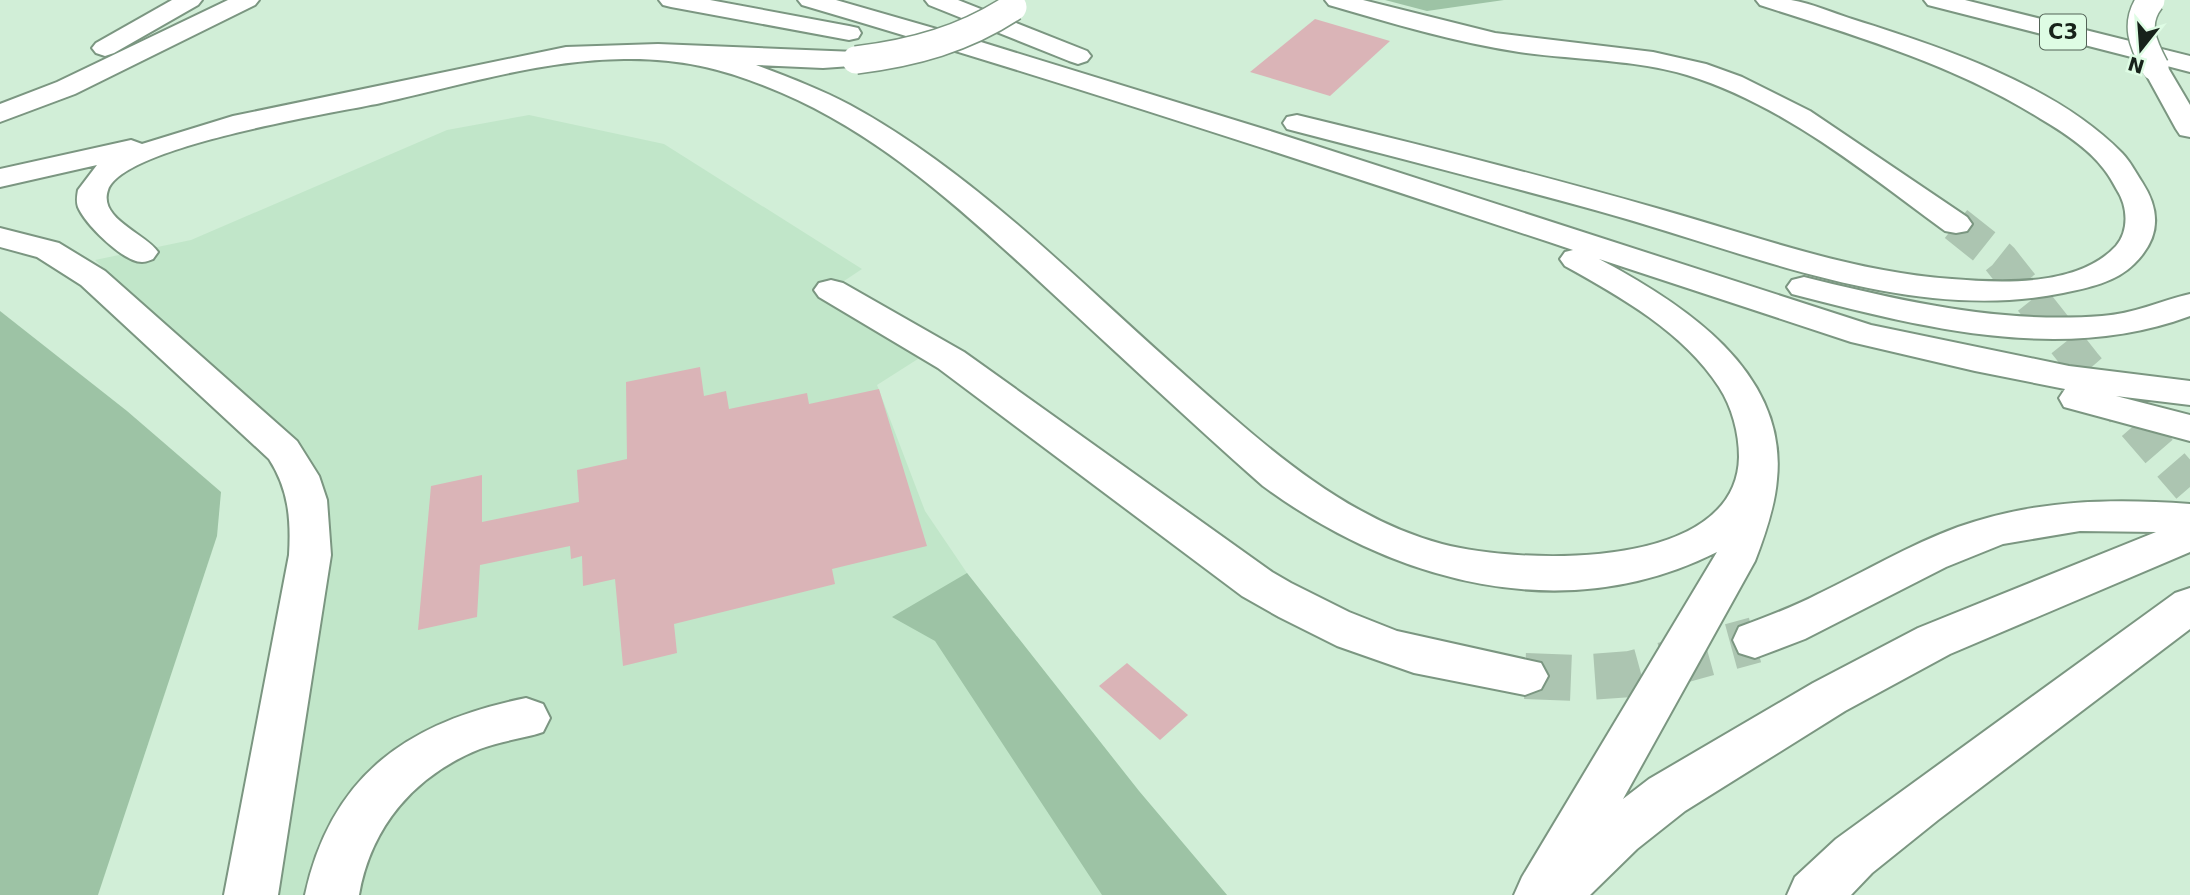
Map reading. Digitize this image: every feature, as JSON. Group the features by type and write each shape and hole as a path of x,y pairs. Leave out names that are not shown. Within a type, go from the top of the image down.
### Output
{"main road":[{"path":"105,48 190,0"},
{"path":"0,94 105,48 204,0"},
{"path":"0,114 66,88 247,0"},
{"path":"671,0 1069,65"},
{"path":"810,0 1645,214 1832,268 1944,288 1993,291 2063,284 2099,272 2127,255 2141,235 2142,212 2132,185 2113,159 2085,134 2048,110 2002,86 1948,63 1768,0"},
{"path":"871,0 1069,65 1595,248 2009,379 2190,428"},
{"path":"937,0 1069,65"},
{"path":"1337,0 1467,35 1540,47 1663,61 1698,70 1755,92 1815,126 1956,224"},
{"name":"C3","path":"1936,0 2190,64"},
{"name":"C3","path":"2016,0 2190,43"},
{"path":"2151,0 2144,7 2139,23 2145,48 2190,129"},
{"path":"0,178 561,56 613,51 789,60 856,60 911,52 939,45 984,26 1016,3"},
{"path":"683,53 724,62 774,80 859,120 908,151 980,209 1277,476 1315,504 1359,529 1409,550 1458,564 1516,572 1567,574 1611,569 1652,560 1704,539 1723,527 1742,507 1758,479"},
{"path":"2155,66 2190,98"},
{"path":"1275,118 1695,254 1861,302 2005,326 2065,328 2123,325 2171,314 2190,304"},
{"path":"98,216 92,203 92,191 106,174 145,152 197,135"},
{"path":"1414,186 1564,253 1609,277 1684,328 1738,386 1752,415 1758,444 1758,479 1750,519 1734,561 1541,895"},
{"path":"0,187 40,187 74,198 142,252"},
{"path":"0,237 48,250 93,278 283,450 299,471 309,497 312,524 310,555 251,895"},
{"path":"831,290 951,360 1257,584 1303,610 1356,635 1411,655 1468,668 1525,676"},
{"path":"1863,334 2069,378 2190,393"},
{"path":"1755,640 1809,618 1917,563 1985,534 2028,522 2081,516 2138,514 2190,519"},
{"path":"1554,895 1619,832 1667,795 1829,697 1934,641 2190,535"},
{"path":"1814,895 1854,856 1920,804 2190,605"},
{"path":"332,895 334,875 346,840 368,805 401,772 436,748 469,732 526,718"}],"shaded area":[{"path":"1385,0 1504,0 1427,11"},
{"path":"529,115 664,144 862,269 832,289 932,350 877,385 925,511 967,573 1139,791 1227,895 279,895 267,869 310,462 95,260 191,240 447,130"},
{"path":"0,311 127,411 221,492 217,536 98,895 0,895"},
{"path":"967,573 1139,791 1227,895 1102,895 935,641 892,617"}],"building":[{"path":"1315,19 1390,41 1330,96 1250,72"},
{"path":"700,367 704,396 726,391 729,409 807,393 809,404 879,389 927,546 832,569 835,584 674,624 677,653 623,666 615,579 583,586 582,556 571,559 570,546 480,565 477,617 418,630 431,486 482,475 482,522 579,502 577,470 627,459 626,382"},
{"path":"1127,663 1188,715 1160,740 1099,686"}],"tunnel":[{"path":"1956,224 2000,259 2083,364 2190,487"},
{"path":"1525,676 1575,678 1631,674 1755,640"}]}
